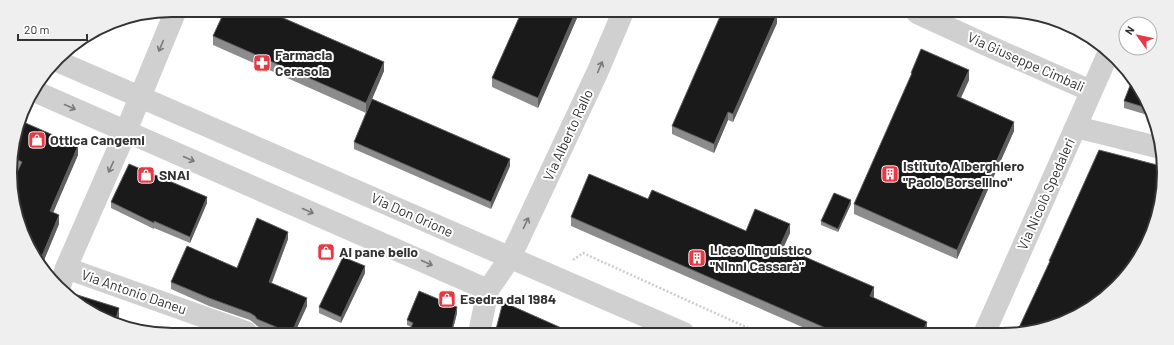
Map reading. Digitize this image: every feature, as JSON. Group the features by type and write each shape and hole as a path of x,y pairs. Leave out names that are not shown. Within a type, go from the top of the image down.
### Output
{"street":[{"path":"63,277 173,17"},
{"name":"Via Alberto Rallo","path":"488,290 510,258 597,73 621,17"},
{"name":"Via Giuseppe Cimbali","path":"926,17 1091,91"},
{"name":"Via Nicolò Spedaleri","path":"987,328 1106,58"},
{"name":"Via Don Orione","path":"63,63 510,258 652,326"},
{"path":"39,93 488,290 480,328"},
{"path":"1076,127 1155,146"},
{"name":"Via Antonio Daneu","path":"63,277 233,328"}],"path":[{"path":"569,262 583,253 748,328"}],"building":[{"path":"222,17 281,17 384,62 366,103 213,36"},
{"path":"519,17 573,17 538,98 492,78"},
{"path":"720,17 776,17 733,114 728,112 714,144 672,126"},
{"name":"Istituto Alberghiero \"Paolo Borsellino\"","path":"921,49 969,70 957,96 1014,122 957,250 854,204 912,73"},
{"path":"1130,85 1142,107 1124,101"},
{"path":"372,99 510,159 491,202 354,142"},
{"path":"25,123 78,146 50,211 59,215 42,256 33,241 22,213 18,193 17,173 22,162 17,160"},
{"path":"1099,150 1157,165 1156,193 1152,213 1141,241 1125,267 1104,289 1088,302 1051,320 1019,327"},
{"path":"129,164 207,197 190,237 154,221 154,223 111,202"},
{"path":"589,174 648,199 652,190 746,231 755,209 790,224 780,246 874,287 870,296 927,322 924,328 826,328 571,217"},
{"path":"834,193 851,200 838,229 821,221"},
{"path":"257,218 288,232 269,282 307,298 294,328 278,328 257,319 250,313 171,282 187,246 237,268"},
{"path":"343,257 365,266 341,317 319,307"},
{"path":"419,291 457,307 452,328 411,328 413,323 407,320"},
{"path":"77,295 119,308 116,317 86,302"},
{"path":"503,302 562,328 496,328"}],"place":[{"name":"Farmacia Cerasola","path":"262,63"},
{"name":"Ottica Cangemi","path":"37,140"},
{"name":"Istituto Alberghiero \"Paolo Borsellino\"","path":"890,174"},
{"name":"SNAI","path":"146,175"},
{"name":"Al pane bello","path":"326,252"},
{"name":"Liceo linguistico \"Ninni Cassarà\"","path":"697,258"},
{"name":"Esedra dal 1984","path":"447,299"}]}
